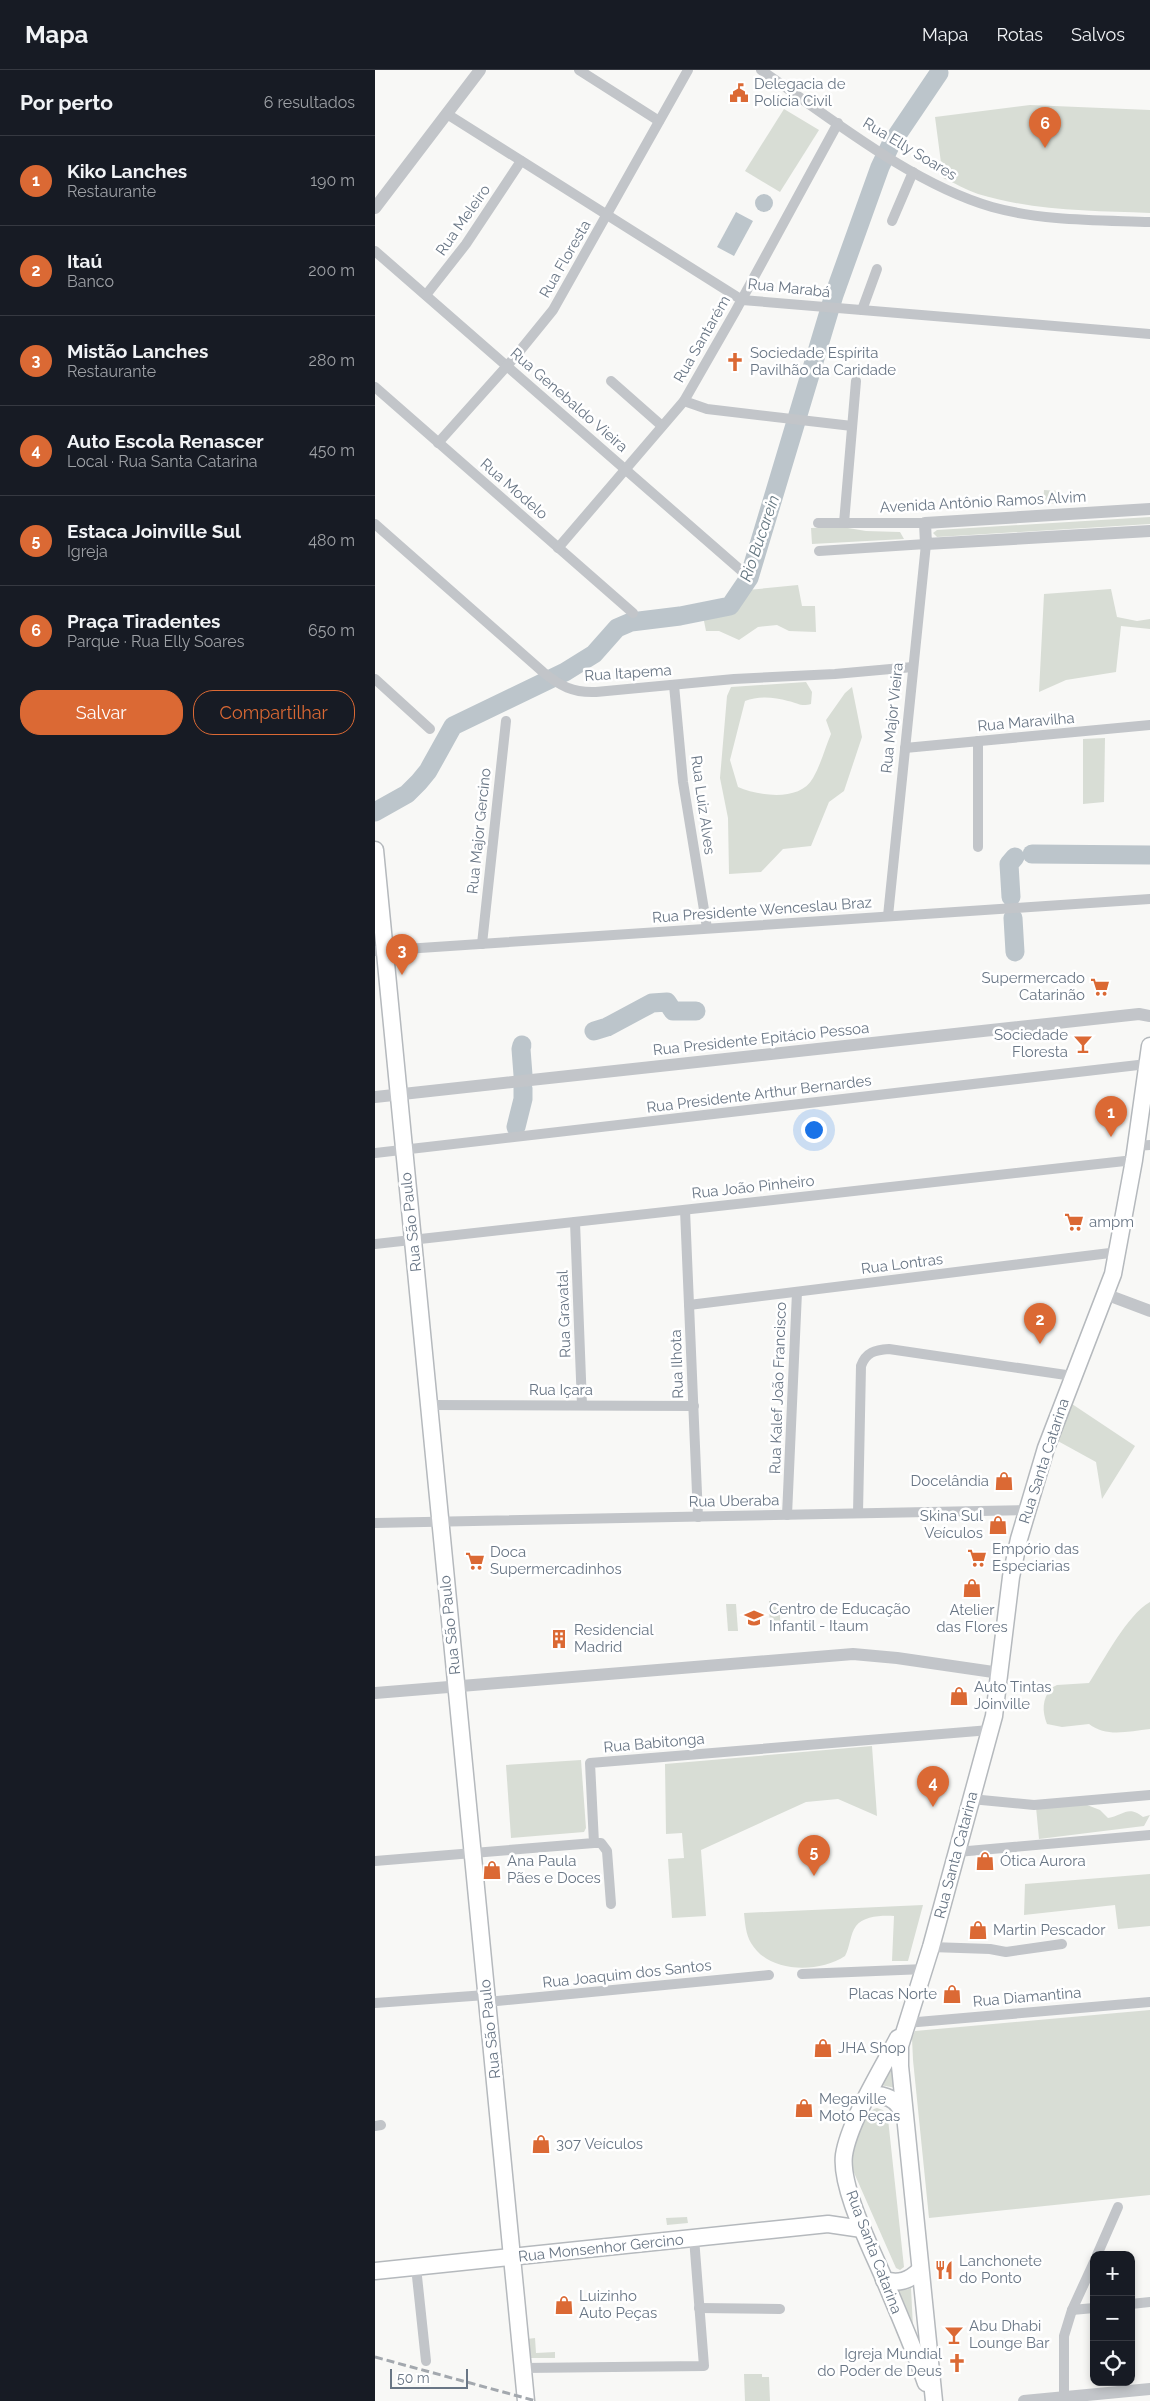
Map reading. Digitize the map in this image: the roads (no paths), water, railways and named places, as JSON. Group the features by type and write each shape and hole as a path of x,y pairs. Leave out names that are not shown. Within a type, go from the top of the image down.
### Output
{"main road":[{"name":"Rua São Paulo","path":"375,850 380,950 399,1095 526,2401"},
{"name":"Rua Santa Catarina","path":"933,2401 899,2055 906,2023 925,1969 991,1730 1000,1673 1013,1562 1027,1510 1047,1448 1105,1294 1118,1252 1140,1150 1150,1046"},
{"name":"Rua Santa Catarina","path":"906,2023 869,2094 845,2152 845,2169 850,2193 863,2229 933,2401"},
{"path":"869,2094 887,2096 895,2100 905,2118"},
{"path":"828,2224 843,2212 850,2193"},
{"name":"Rua Monsenhor Gercino","path":"375,2271 828,2224 863,2229"},
{"path":"884,2280 900,2282 908,2280 920,2270"}],"street":[{"path":"375,208 481,70"},
{"path":"579,70 659,121"},
{"name":"Rua Floresta","path":"438,442 507,366 553,310 688,70"},
{"name":"Rua Elly Soares","path":"761,70 913,172 962,196 1008,211 1057,217 1150,222"},
{"name":"Rua Marabá","path":"447,114 742,300 1150,334"},
{"name":"Rua Santarém","path":"558,548 684,401 742,300 838,123"},
{"name":"Rua Meleiro","path":"426,295 466,244 521,161"},
{"path":"892,221 913,172"},
{"name":"Rua Genebaldo Vieira","path":"375,251 744,573"},
{"path":"862,310 877,269"},
{"path":"611,381 662,426"},
{"path":"844,523 856,381"},
{"name":"Rua Modelo","path":"375,387 633,613"},
{"path":"684,401 707,409 852,426"},
{"name":"Avenida Antônio Ramos Alvim","path":"817,523 925,523 1150,510"},
{"name":"Rua Major Vieira","path":"888,916 926,544 925,523"},
{"name":"Rua Itapema","path":"375,524 543,672 558,684 577,692 734,679 913,668"},
{"path":"819,551 1150,531"},
{"path":"375,680 430,729"},
{"name":"Rua Luiz Alves","path":"674,685 683,782 707,928"},
{"name":"Rua Major Gercino","path":"482,944 506,721"},
{"name":"Rua Maravilha","path":"905,748 1150,725"},
{"path":"978,741 978,847"},
{"name":"Rua Presidente Wenceslau Braz","path":"380,950 1150,899"},
{"name":"Rua Presidente Epitácio Pessoa","path":"375,1097 1139,1014 1150,1016"},
{"name":"Rua Presidente Arthur Bernardes","path":"375,1153 1147,1064"},
{"name":"Rua João Pinheiro","path":"375,1244 685,1210 1140,1150"},
{"name":"Rua Ilhota","path":"685,1210 698,1517"},
{"name":"Rua Gravatal","path":"575,1222 582,1405"},
{"name":"Rua Lontras","path":"689,1304 1118,1252"},
{"name":"Rua Kalef João Francisco","path":"787,1515 797,1292"},
{"path":"1105,1294 1150,1311"},
{"path":"858,1513 861,1366 867,1355 873,1351 889,1349 1073,1376"},
{"name":"Rua Içara","path":"429,1405 693,1406"},
{"name":"Rua Uberaba","path":"375,1523 1027,1510"},
{"path":"375,1693 853,1654 897,1658 1000,1673"},
{"name":"Rua Babitonga","path":"594,1843 590,1763 991,1730"},
{"path":"971,1799 1034,1805 1150,1795"},
{"path":"957,1852 1150,1834"},
{"path":"375,1861 601,1843 607,1851 611,1904"},
{"path":"931,1946 990,1949 1006,1952 1062,1944"},
{"path":"802,1974 925,1969"},
{"name":"Rua Joaquim dos Santos","path":"375,2003 487,1999 769,1975"},
{"name":"Rua Diamantina","path":"906,2023 1150,2002"},
{"path":"1099,2251 1118,2208"},
{"path":"523,2368 704,2366 694,2238"},
{"path":"416,2266 426,2361"},
{"path":"1064,2397 1063,2347 1073,2310 1090,2271"},
{"path":"1135,2304 1150,2302"},
{"path":"699,2308 780,2309"},
{"path":"1073,2310 1090,2308"},
{"path":"1023,2401 1150,2388"}],"waterway":[{"name":"Rio Bucarein","path":"375,812 407,794 419,782 428,771 453,726 565,672 594,654 617,628 631,622 680,616 730,606 749,578 834,295 880,167 891,144 939,73"},
{"path":"1032,854 1150,855"},
{"path":"1011,897 1009,864 1015,857"},
{"path":"1013,918 1015,952"},
{"path":"594,1031 607,1027 652,1003 667,1002 673,1011 696,1011"},
{"path":"522,1045 523,1075"},
{"path":"516,1127 523,1099 523,1088"}],"railway":[{"path":"375,2357 536,2401"}],"place":[{"name":"Delegacia de Polícia Civil","path":"739,93"},
{"name":"Praça Tiradentes","path":"1045,148"},
{"name":"Sociedade Espírita Pavilhão da Caridade","path":"735,362"},
{"name":"Mistão Lanches","path":"402,975"},
{"name":"Supermercado Catarinão","path":"1100,987"},
{"name":"Sociedade Floresta","path":"1083,1044"},
{"name":"Kiko Lanches","path":"1111,1137"},
{"name":"ampm","path":"1074,1222"},
{"name":"Itaú","path":"1040,1344"},
{"name":"Docelândia","path":"1004,1481"},
{"name":"Skina Sul Veículos","path":"998,1525"},
{"name":"Empório das Especiarias","path":"977,1558"},
{"name":"Doca Supermercadinhos","path":"475,1561"},
{"name":"Atelier das Flores","path":"972,1588"},
{"name":"Centro de Educação Infantil - Itaum","path":"754,1618"},
{"name":"Residencial Madrid","path":"559,1639"},
{"name":"Auto Tintas Joinville","path":"959,1696"},
{"name":"Auto Escola Renascer","path":"933,1807"},
{"name":"Ótica Aurora","path":"985,1861"},
{"name":"Ana Paula Pães e Doces","path":"492,1870"},
{"name":"Estaca Joinville Sul","path":"814,1876"},
{"name":"Martin Pescador","path":"978,1930"},
{"name":"Placas Norte","path":"952,1994"},
{"name":"JHA Shop","path":"823,2048"},
{"name":"Megaville Moto Peças","path":"804,2108"},
{"name":"307 Veículos","path":"541,2144"},
{"name":"Lanchonete do Ponto","path":"944,2270"},
{"name":"Luizinho Auto Peças","path":"564,2305"},
{"name":"Abu Dhabi Lounge Bar","path":"954,2335"},
{"name":"Igreja Mundial do Poder de Deus","path":"957,2363"}]}
